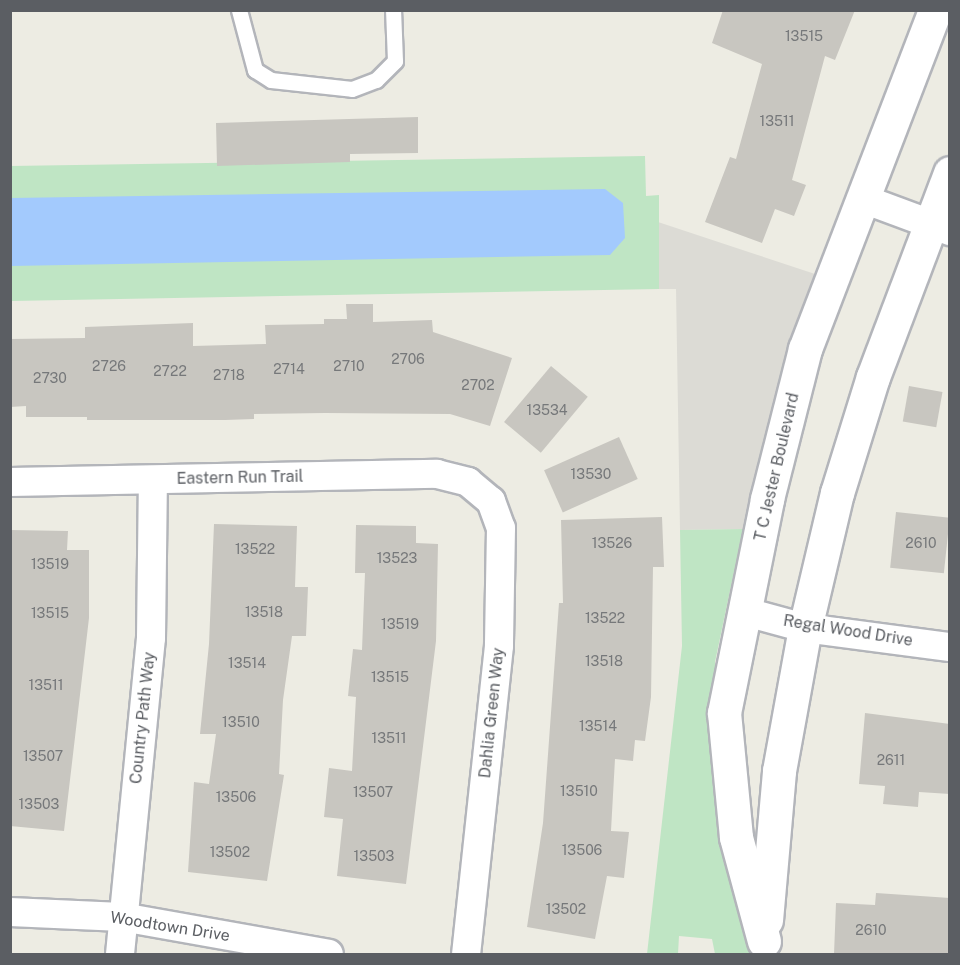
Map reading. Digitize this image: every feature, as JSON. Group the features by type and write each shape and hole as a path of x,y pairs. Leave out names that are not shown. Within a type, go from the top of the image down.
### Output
{"street":[{"name":"T C Jester Boulevard","path":"764,948 736,837 724,713 767,499 805,349 866,200 921,40 935,10"},
{"name":"T C Jester Boulevard","path":"764,948 779,771 805,628 837,493 873,377 940,228 950,173"},
{"path":"866,200 940,228"},
{"name":"Eastern Run Trail","path":"10,482 437,474 468,483"},
{"name":"Country Path Way","path":"120,954 151,638 153,480"},
{"name":"Dahlia Green Way","path":"466,954 499,646 501,528 491,501 468,483"},
{"name":"Regal Wood Drive","path":"746,612 805,628 950,647"},
{"name":"Woodtown Drive","path":"10,912 122,918 329,954"}],"lane":[{"path":"239,10 255,70 270,80 352,89 376,80 395,62 393,10"}],"shaded area":[{"path":"658,222 815,274 773,409 743,529 680,530 676,289 659,289"}],"green space":[{"path":"645,156 646,196 659,195 659,289 11,301 10,166"},
{"path":"743,529 715,662 715,718 750,954 715,954 712,939 679,936 678,954 647,954 682,646 680,530"}],"water":[{"path":"605,189 623,203 625,238 610,255 11,266 11,198"}],"building":[{"path":"723,10 855,10 835,60 825,56 792,180 806,185 794,216 775,209 762,243 705,222 730,157 736,159 762,64 712,43"},
{"path":"418,117 418,153 350,154 350,162 217,166 216,123"},
{"path":"346,304 373,304 373,322 432,320 433,332 512,358 490,426 450,414 254,414 254,419 87,420 87,417 26,417 26,406 10,407 10,339 85,338 85,327 193,323 193,346 266,344 265,325 324,324 324,319 347,319"},
{"path":"551,366 588,397 541,453 504,422"},
{"path":"909,386 942,392 936,427 903,421"},
{"path":"619,437 638,479 563,512 544,470"},
{"path":"896,512 950,518 944,573 890,568"},
{"path":"662,517 664,567 653,567 651,697 645,741 635,740 633,761 615,759 611,831 629,832 624,878 607,876 595,939 527,927 543,823 559,603 563,603 561,520"},
{"path":"214,524 297,526 295,587 308,587 306,636 292,636 283,700 279,774 284,775 267,881 188,872 194,782 209,784 216,734 200,734 209,644"},
{"path":"356,525 416,526 416,543 438,544 436,641 406,884 337,876 343,819 324,817 329,768 352,771 356,697 348,696 353,649 362,650 365,573 355,573"},
{"path":"10,530 68,531 67,550 89,550 89,618 64,831 10,826"},
{"path":"865,713 950,724 950,794 919,792 918,807 883,804 885,786 859,784"},
{"path":"876,893 950,898 950,954 834,954 836,903 875,905"}]}
